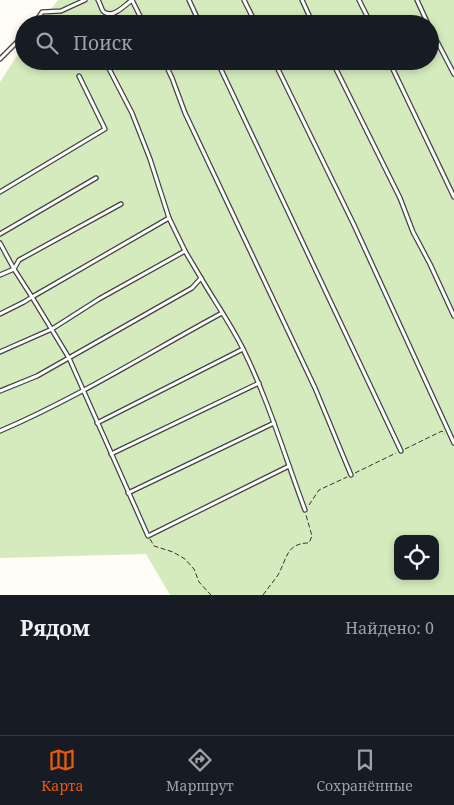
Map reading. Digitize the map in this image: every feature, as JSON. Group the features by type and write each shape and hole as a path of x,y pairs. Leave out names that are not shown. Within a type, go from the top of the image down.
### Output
{"lane":[{"path":"40,15 42,12 61,11 85,0"},
{"path":"98,0 102,10 108,14 113,14 132,0 140,15"},
{"path":"189,0 196,15"},
{"path":"244,0 252,15"},
{"path":"302,0 310,15"},
{"path":"359,0 366,15"},
{"path":"417,0 424,15"},
{"path":"0,60 15,44"},
{"path":"439,45 454,74"},
{"path":"109,70 132,113 150,159 169,218 200,278 243,349 259,383 305,510"},
{"path":"168,70 185,113 315,388 352,475"},
{"path":"221,70 401,451"},
{"path":"278,70 354,224 454,443"},
{"path":"336,70 400,198 413,232 454,316"},
{"path":"393,70 454,197"},
{"path":"0,192 105,129 79,76"},
{"path":"0,234 96,178"},
{"path":"0,275 14,269 19,260 121,204"},
{"path":"0,314 169,218"},
{"path":"0,243 69,358 148,536 289,466"},
{"path":"0,352 52,329 99,299 185,251"},
{"path":"0,392 37,376 192,288 200,278"},
{"path":"0,431 83,391 222,314"},
{"path":"97,423 243,349"},
{"path":"111,454 259,383"},
{"path":"128,493 275,423"}],"path":[{"path":"263,595 278,575 290,549 298,543 309,543 312,536 305,510 320,490 442,431 448,438"},
{"path":"148,536 154,546 173,552 185,559 194,569 199,582 211,595"}],"green space":[{"path":"58,0 454,0 454,595 170,595 146,554 0,558 0,82 15,59 15,70 439,70 439,15 47,15"}]}
